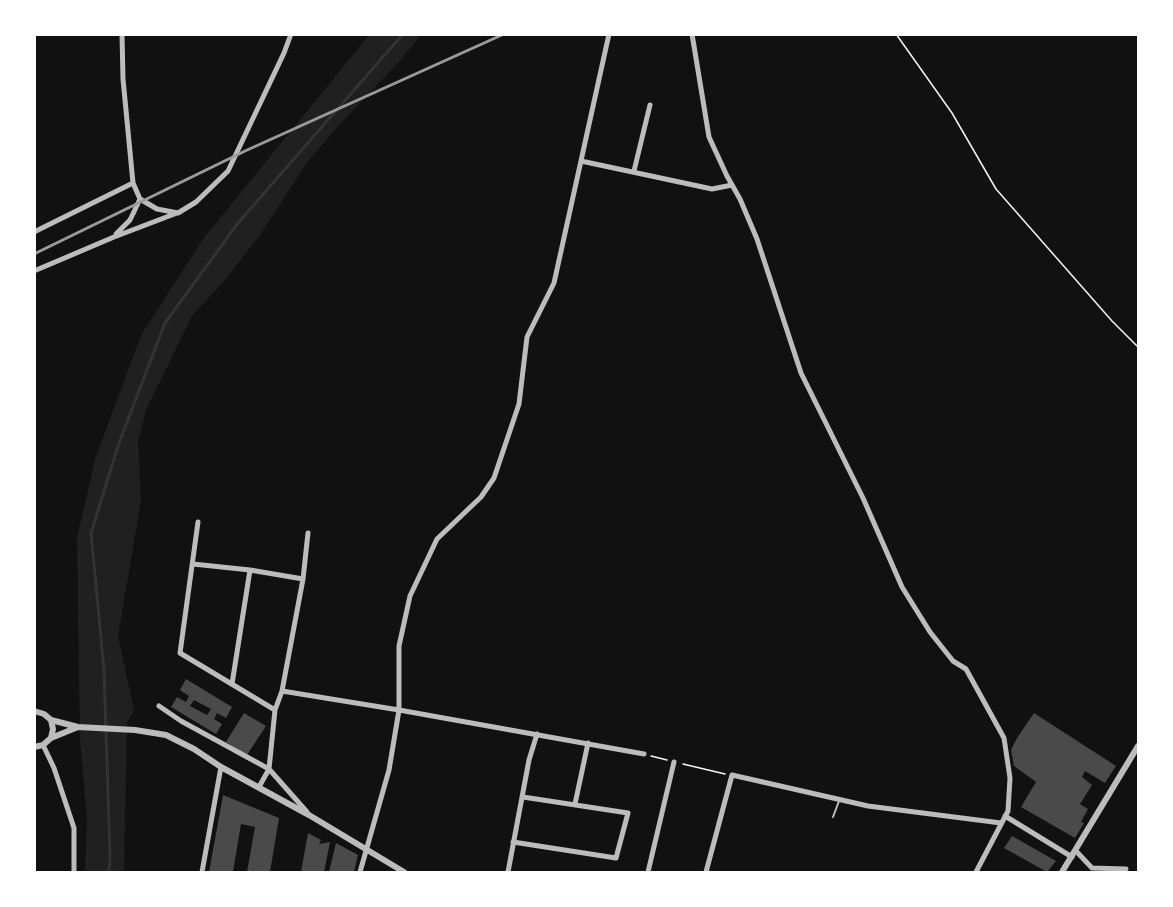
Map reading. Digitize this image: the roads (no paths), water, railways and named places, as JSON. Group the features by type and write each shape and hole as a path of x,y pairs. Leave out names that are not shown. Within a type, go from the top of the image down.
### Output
{"street":[{"path":"122,34 123,79 133,183 140,199 157,209 178,213"},
{"path":"34,272 114,237 178,213 195,202 228,171 291,34"},
{"path":"360,873 389,770 399,710 399,646 410,596 436,539 481,497 494,478 519,405 527,337 554,282 609,34"},
{"path":"692,34 709,137 757,239 801,373 863,498 902,587 935,639 953,661 966,669 1005,738 1010,778 1008,811 976,873"},
{"path":"634,171 650,105"},
{"path":"581,161 712,189 732,185"},
{"path":"34,232 133,183"},
{"path":"114,237 130,220 140,199"},
{"path":"198,522 180,653 275,711"},
{"path":"259,787 269,769 275,711 282,691 303,579 308,532"},
{"path":"193,564 303,579"},
{"path":"232,684 250,570"},
{"path":"282,691 644,754"},
{"path":"159,706 269,769 310,816"},
{"path":"34,711 44,714 51,720 81,727 135,730 166,735 310,816 404,873"},
{"path":"51,720 53,729 51,738"},
{"path":"34,747 81,727"},
{"path":"508,873 529,760 537,734"},
{"path":"575,804 588,743"},
{"path":"43,745 54,768 74,828 74,873"},
{"path":"1062,873 1138,746"},
{"path":"648,873 674,762"},
{"path":"202,873 221,767"},
{"path":"706,873 732,775 868,806 1001,823"},
{"path":"513,842 616,858 628,813 523,797"},
{"path":"1005,816 1074,854 1093,870 1126,869"}],"lane":[{"path":"834,817 840,798"}],"waterway":[{"path":"109,872 104,670 91,533 119,443 165,323 238,223 403,34"}],"railway":[{"path":"34,254 245,151 504,34"}]}
